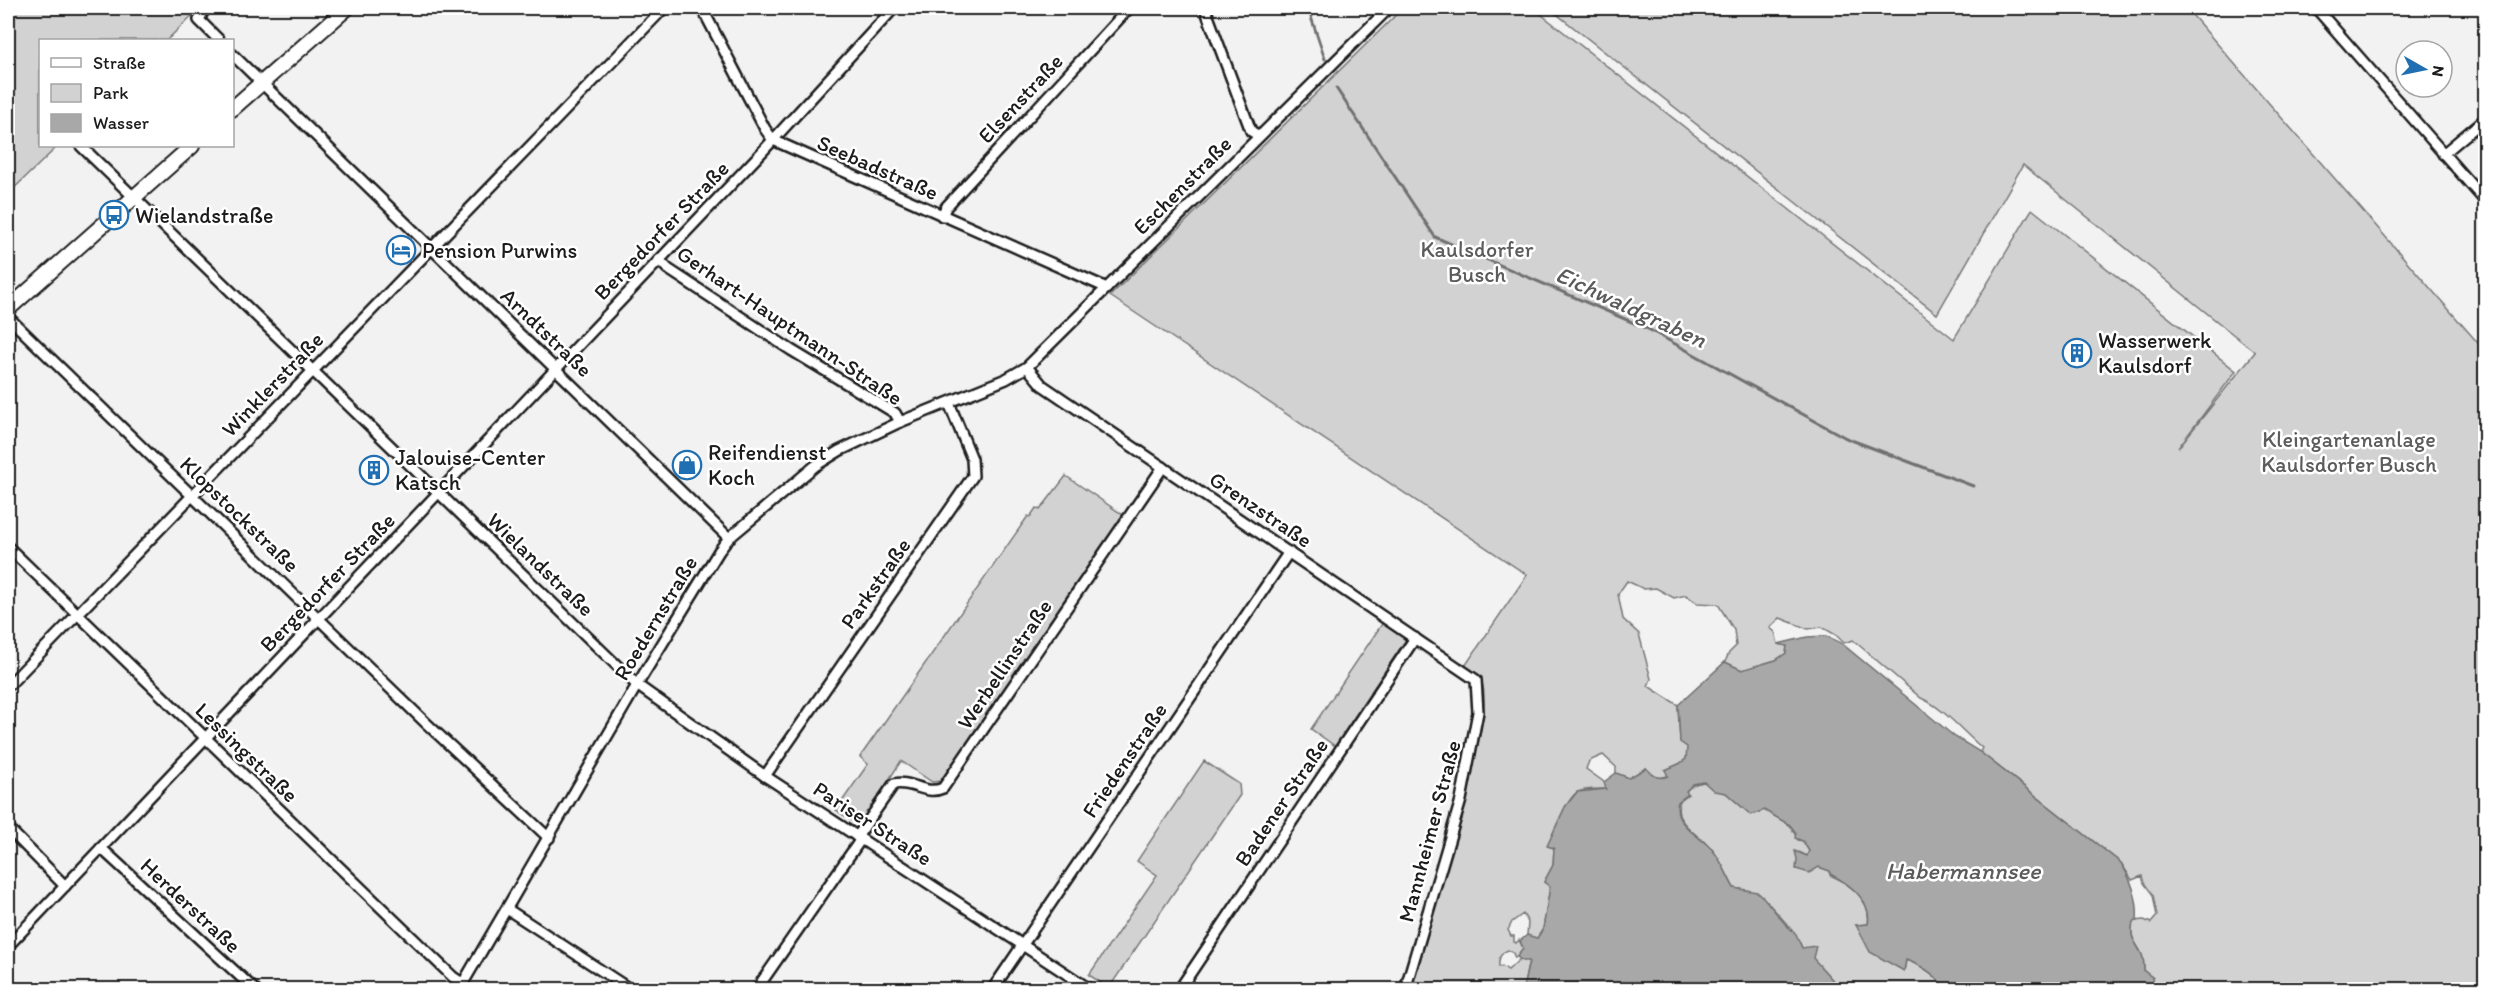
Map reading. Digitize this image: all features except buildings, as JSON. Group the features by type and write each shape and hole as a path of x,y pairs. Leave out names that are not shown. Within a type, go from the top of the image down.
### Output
{"street":[{"path":"205,8 199,20 218,39"},
{"path":"234,107 347,8"},
{"name":"Winklerstraße","path":"8,686 664,8"},
{"path":"702,8 765,129 773,140"},
{"name":"Bergedorfer Straße","path":"8,946 773,140 894,8"},
{"name":"Elsenstraße","path":"942,216 946,207 1129,8"},
{"path":"1205,8 1251,131 1259,136"},
{"name":"Eschenstraße","path":"997,383 1027,367 1389,8"},
{"path":"2316,8 2486,202"},
{"name":"Arndtstraße","path":"234,56 729,538"},
{"path":"2444,154 2486,118"},
{"name":"Seebadstraße","path":"773,140 1107,288"},
{"name":"Wielandstraße","path":"82,147 637,685"},
{"path":"8,309 191,147"},
{"name":"Gerhart-Hauptmann-Straße","path":"659,260 791,350 895,413 900,422"},
{"name":"Klopstockstraße","path":"8,317 426,723 549,838"},
{"name":"Grenzstraße","path":"1027,367 1042,385 1476,680"},
{"name":"Roedernstraße","path":"461,986 637,685 729,538 815,466 839,451 900,422 997,383"},
{"name":"Parkstraße","path":"765,776 973,476 972,459 949,403"},
{"name":"Werbellinstraße","path":"756,990 894,784 904,782 930,790 943,788 1163,467"},
{"name":"Lessingstraße","path":"8,547 461,986"},
{"name":"Friedenstraße","path":"993,990 1289,552"},
{"name":"Badener Straße","path":"1179,990 1415,638"},
{"name":"Mannheimer Straße","path":"1405,990 1461,800 1478,712 1476,680"},
{"name":"Pariser Straße","path":"637,685 765,776 1091,990"},
{"path":"8,828 65,886"},
{"name":"Herderstraße","path":"101,848 255,990"},
{"path":"507,909 631,990"}],"green space":[{"path":"8,8 200,8 168,39 39,39 39,147 57,147 8,194"},
{"name":"Kaulsdorfer Busch","path":"1403,8 1533,8 1954,339 2032,209 2236,371 2178,448 2255,352 2023,165 1937,314 1549,8 2186,8 2485,351 2485,989 2154,989 2153,978 2144,971 2143,957 2132,933 2133,921 2144,920 2151,923 2157,916 2153,895 2142,876 2132,880 2121,863 1980,752 1982,748 1945,714 1921,698 1853,640 1844,643 1822,627 1808,629 1780,618 1770,628 1775,632 1778,644 1787,646 1786,654 1776,660 1742,670 1725,662 1729,653 1736,646 1734,630 1718,604 1697,603 1686,595 1674,598 1656,588 1644,589 1627,581 1618,594 1623,619 1639,634 1651,679 1648,686 1678,705 1680,741 1688,747 1686,759 1666,770 1668,776 1661,778 1646,768 1629,778 1616,773 1616,767 1603,755 1589,761 1586,769 1604,782 1607,789 1581,791 1570,801 1548,846 1554,848 1553,865 1544,882 1550,886 1543,929 1537,939 1527,935 1528,922 1523,914 1512,922 1508,930 1511,936 1514,936 1514,942 1519,940 1523,948 1515,958 1508,950 1499,959 1499,967 1502,966 1508,970 1520,959 1529,960 1523,989 1410,989 1473,767 1482,725 1484,692 1482,683 1477,675 1465,666 1527,575 1110,296"},
{"path":"1066,476 1123,515 941,781 932,782 901,761 863,820 853,822 836,810 868,764 860,757 1028,516 1030,517 1036,508 1040,510"},
{"path":"1384,621 1407,638 1335,746 1311,729"},
{"path":"1204,761 1239,784 1240,795 1109,988 1089,975 1157,875 1137,861"},
{"path":"1704,782 1726,793 1751,815 1764,810 1790,825 1798,840 1803,841 1809,851 1807,856 1799,852 1819,867 1830,871 1830,875 1845,883 1863,900 1868,915 1868,924 1856,925 1904,971 1906,960 1912,962 1933,975 1945,989 1834,989 1836,984 1812,958 1813,953 1802,948 1781,917 1758,896 1748,890 1734,888 1714,851 1681,819 1678,812 1682,797 1691,786"}],"water":[{"name":"Habermannsee","path":"1826,636 1841,643 1955,737 1980,752 2121,863 2136,898 2137,921 2133,922 2133,937 2143,957 2144,971 2153,978 2154,989 1945,989 1933,975 1912,962 1906,960 1904,971 1870,952 1856,925 1868,924 1869,916 1858,894 1830,874 1830,871 1819,867 1809,873 1796,869 1795,851 1807,856 1809,851 1803,841 1795,838 1796,833 1790,825 1764,810 1751,815 1726,793 1714,791 1704,782 1693,784 1686,791 1688,794 1678,802 1677,810 1680,818 1715,853 1734,888 1757,892 1796,934 1802,948 1816,946 1813,958 1836,984 1834,989 1523,989 1529,961 1523,961 1517,957 1523,948 1520,941 1527,935 1537,938 1543,929 1550,887 1544,882 1553,865 1554,848 1547,846 1565,807 1577,792 1606,789 1604,782 1616,773 1629,778 1646,768 1661,778 1668,776 1665,770 1686,759 1687,747 1680,742 1678,705 1725,662 1742,670 1776,660 1786,653 1787,646 1778,644 1807,637"}],"waterway":[{"name":"Eichwaldgraben","path":"1308,8 1325,59"},
{"name":"Eichwaldgraben","path":"1336,88 1435,237 1648,329 1846,438 1973,486"}],"place":[{"name":"Wielandstraße","path":"114,215"},
{"name":"Pension Purwins","path":"401,250"},
{"name":"Wasserwerk Kaulsdorf","path":"2077,353"},
{"name":"Reifendienst Koch","path":"687,465"},
{"name":"Jalouise-Center Katsch","path":"374,470"}],"park label":[{"name":"Kleingartenanlage Kaulsdorfer Busch","path":"2349,452"}]}
